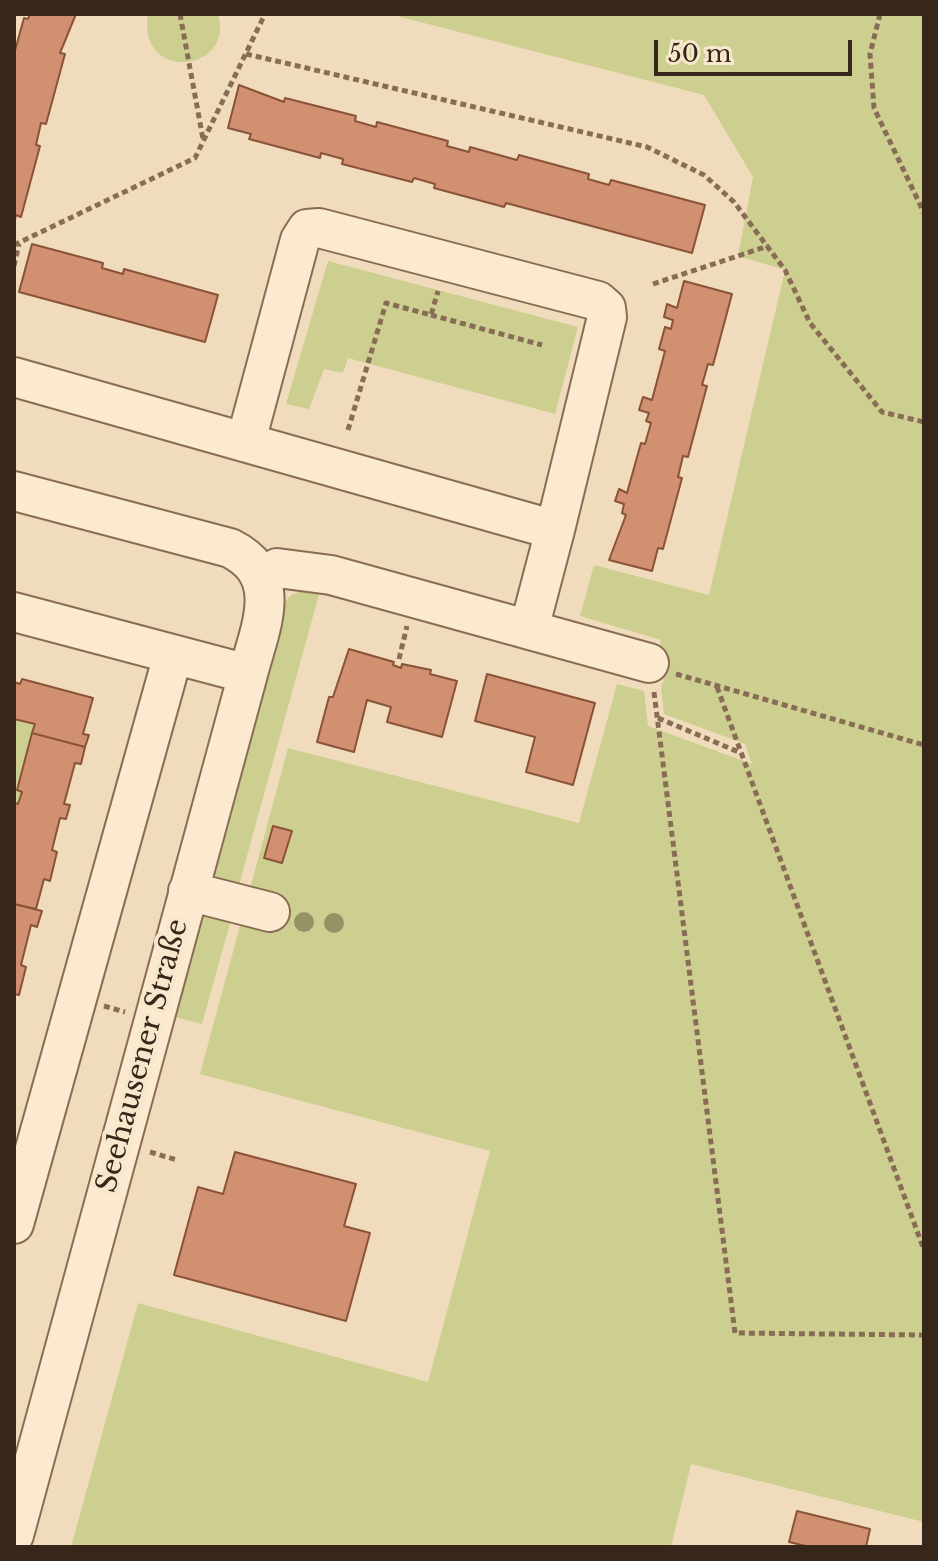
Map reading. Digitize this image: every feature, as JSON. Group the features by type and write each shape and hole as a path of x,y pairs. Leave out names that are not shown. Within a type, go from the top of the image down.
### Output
{"street":[{"path":"246,441 300,240 307,229 319,228 598,301 606,308 607,317 529,629"},
{"path":"14,377 555,530"},
{"path":"14,491 230,548 243,555 261,577 277,568 331,575 649,663"},
{"name":"Seehausener Straße","path":"14,1535 248,674 264,610 265,590 261,577"},
{"path":"14,612 248,674"},
{"path":"14,1224 173,655"},
{"path":"188,891 270,912"}],"path":[{"path":"180,14 203,141"},
{"path":"14,266 17,244 195,158 265,14"},
{"path":"880,14 870,54 874,108 924,213"},
{"path":"246,54 647,147 704,175 734,202 768,246 785,270 810,323 882,412 924,422"},
{"path":"653,284 768,246"},
{"path":"431,315 446,261"},
{"path":"348,430 386,303 542,345"},
{"path":"399,659 407,625"},
{"path":"924,745 717,687 649,663 735,1333 924,1335"},
{"path":"717,687 924,1250"},
{"path":"657,718 742,754"},
{"path":"142,1150 177,1160"}],"green space":[{"path":"148,14 218,14 220,34 213,48 201,58 186,62 170,60 157,52 149,36"},
{"path":"389,14 924,14 924,1522 691,1464 671,1547 71,1547 138,1303 428,1382 490,1151 200,1074 288,748 579,823 617,684 644,691 648,726 752,764 745,744 664,714 661,687 667,671 659,649 661,640 580,616 594,565 709,595 785,270 738,256 753,177 704,95"},
{"path":"328,261 578,327 555,414 348,358 343,373 324,369 309,409 286,404"},
{"path":"315,586 321,587 236,896 205,881 279,609 291,595"},
{"path":"14,719 35,724 17,790 22,792 18,804 14,803"},
{"path":"198,909 233,912 202,1024 168,1015"}],"building":[{"path":"30,14 76,14 60,53 65,54 46,124 41,123 36,145 40,146 21,217 16,215 14,224 14,54 24,18 28,19"},
{"path":"239,85 284,102 285,98 356,116 355,121 376,127 377,122 448,141 447,146 469,152 470,147 517,160 519,155 589,174 588,179 609,185 611,180 705,205 692,253 506,203 504,207 434,188 435,184 414,178 412,182 342,164 343,159 321,153 320,158 249,139 251,134 228,128"},
{"path":"32,244 103,263 102,268 123,274 124,269 218,295 205,342 19,292"},
{"path":"684,281 732,294 713,365 708,364 702,385 707,386 688,457 683,456 678,477 682,478 663,549 658,548 652,571 609,560 626,515 622,513 624,504 615,501 619,489 627,493 641,443 645,444 651,423 646,421 649,413 639,410 643,397 652,400 665,351 659,349 665,327 671,329 673,320 664,317 667,304 677,308"},
{"path":"349,649 394,662 393,665 401,668 402,664 431,670 430,674 457,681 442,737 387,722 391,707 367,700 354,752 317,742 329,697 333,697"},
{"path":"487,674 595,703 573,785 526,772 535,737 475,721"},
{"path":"22,679 93,698 83,734 89,735 85,747 32,733 35,724 14,719 14,682 20,684"},
{"path":"32,733 85,747 81,764 75,763 64,804 70,805 66,819 60,818 52,850 57,852 50,881 44,879 36,909 14,904 14,803 18,804 22,792 17,790"},
{"path":"273,826 292,831 282,863 264,858"},
{"path":"14,904 42,911 37,927 31,925 21,965 26,967 19,995 14,994"},
{"path":"235,1152 356,1184 344,1226 370,1233 346,1321 174,1275 198,1187 223,1194"},
{"path":"797,1511 870,1529 866,1547 810,1547 789,1542"}]}
